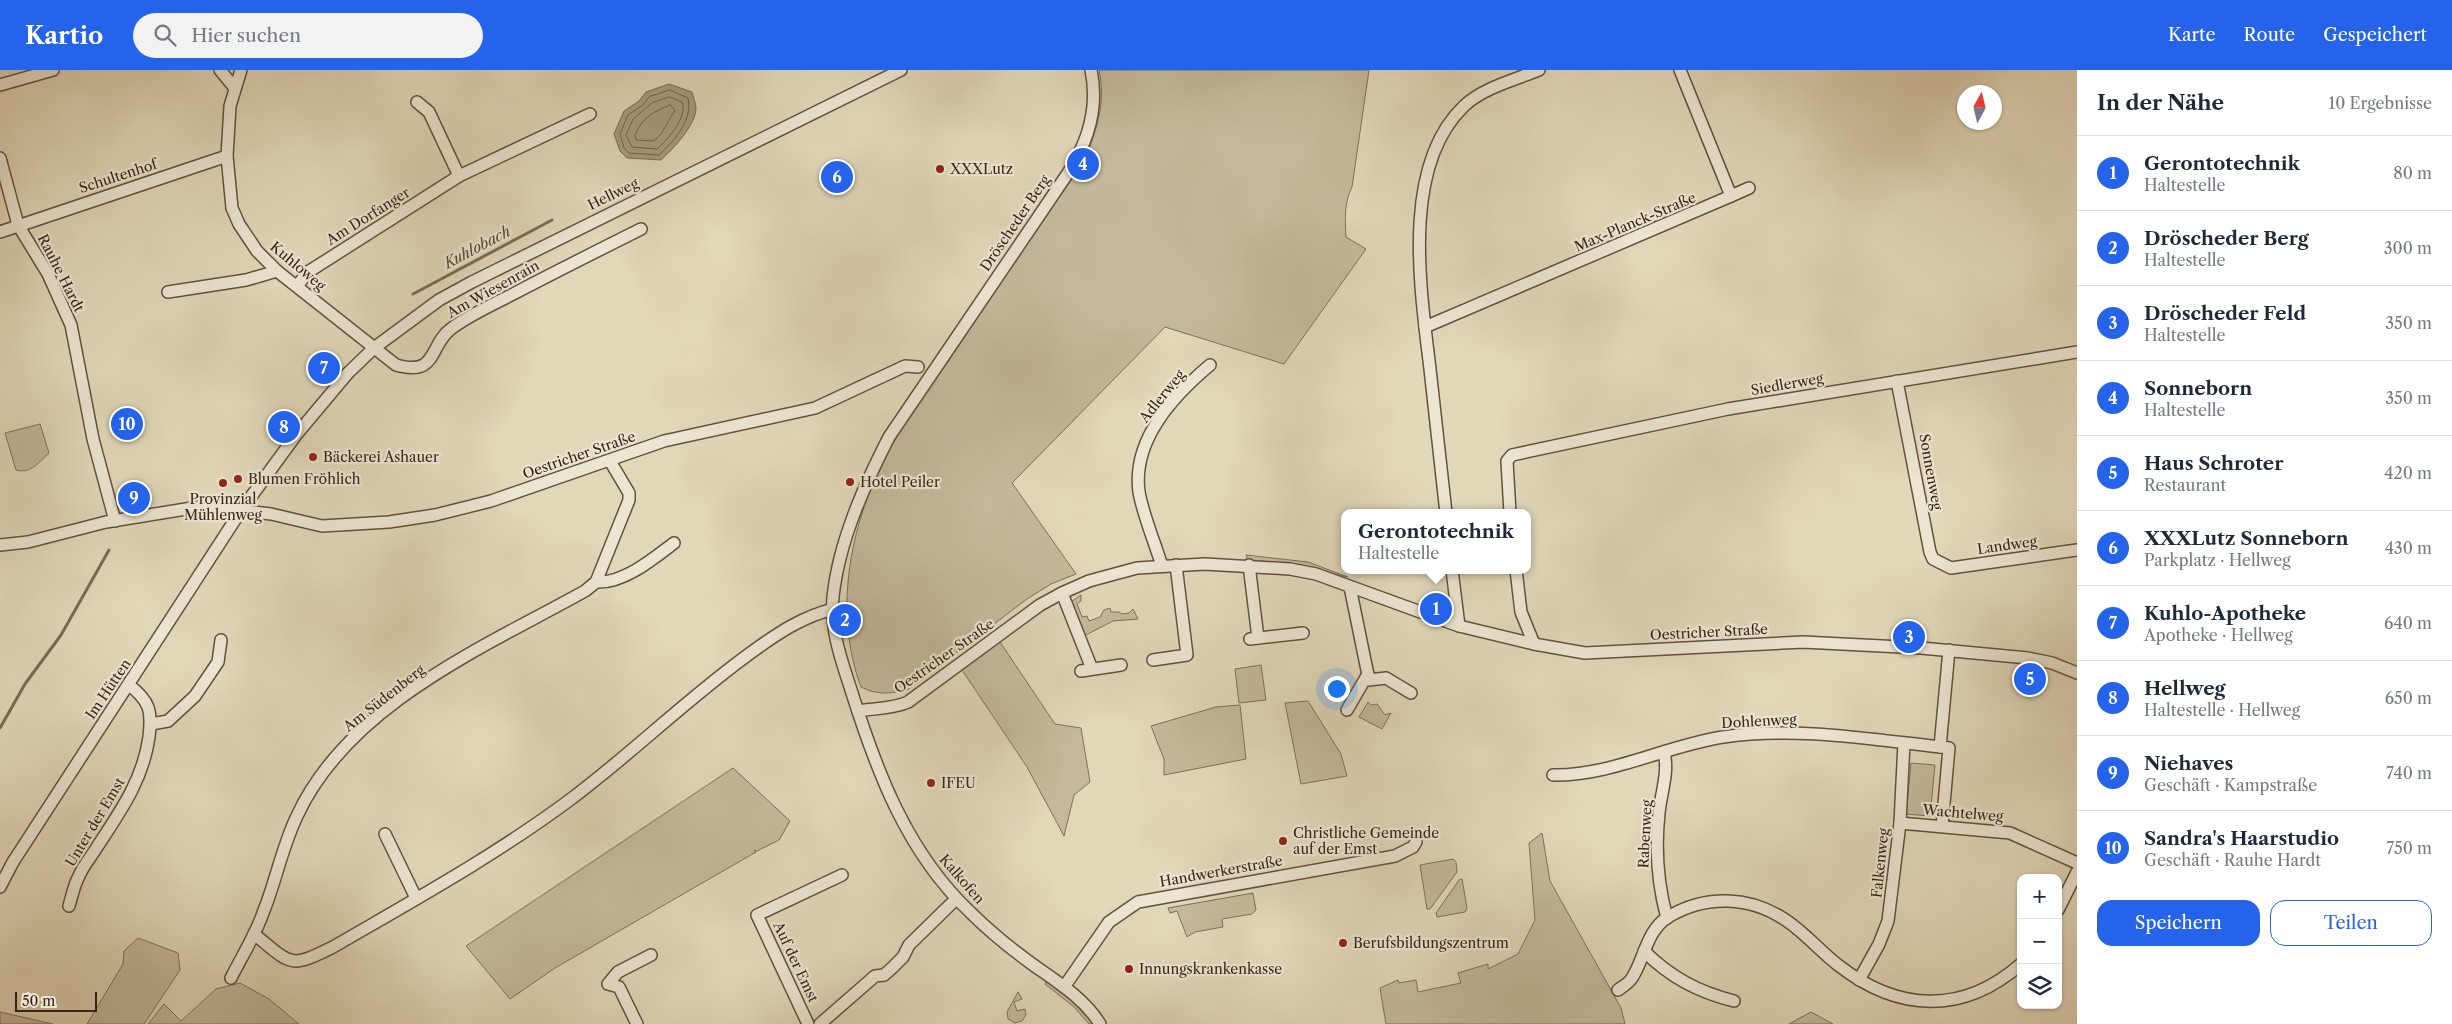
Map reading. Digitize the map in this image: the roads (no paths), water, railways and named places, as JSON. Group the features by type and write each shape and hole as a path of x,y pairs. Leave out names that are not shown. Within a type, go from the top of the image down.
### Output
{"street":[{"path":"0,85 53,70"},
{"path":"220,70 234,87"},
{"name":"Kuhloweg","path":"240,70 234,87 227,128 227,156 232,208 249,240 277,271 374,348"},
{"name":"Hellweg","path":"242,509 318,407 374,348 439,300 901,70"},
{"name":"Dröscheder Berg","path":"833,609 837,576 848,535 873,468 889,436 1076,160 1091,122 1094,96 1091,70"},
{"path":"1446,509 1425,327 1418,243 1420,214 1435,150 1450,123 1469,102 1490,90 1539,70"},
{"path":"1680,70 1732,196"},
{"path":"417,102 429,112 459,176"},
{"name":"Am Dorfanger","path":"297,286 308,272 459,176 590,114"},
{"name":"Schultenhof","path":"0,232 227,156"},
{"name":"Rauhe Hardt","path":"0,158 18,225 48,274 71,325 93,439 115,521"},
{"name":"Max-Planck-Straße","path":"1425,327 1749,188"},
{"name":"Am Wiesenrain","path":"374,348 396,365 420,368 428,362 450,329 520,290 641,229"},
{"path":"168,292 246,280 277,271"},
{"name":"Siedlerweg","path":"1510,509 1507,460 1512,455 1636,427 2077,352"},
{"name":"Adlerweg","path":"1162,566 1139,492 1140,467 1145,444 1152,428 1192,380 1210,365"},
{"name":"Oestricher Straße","path":"0,545 28,542 115,521 204,506 242,509 322,526 389,522 434,515 491,501 664,441 815,408 905,366 918,367"},
{"name":"Sonnenweg","path":"1898,381 1930,552 1933,559 1940,565"},
{"path":"596,582 629,500 628,493 610,461"},
{"name":"Im Hütten","path":"0,887 13,862 242,509"},
{"name":"Am Südenberg","path":"231,978 254,934 297,816 317,781 340,752 376,719 476,649 585,591 596,582 606,583 620,578 674,543"},
{"name":"Landweg","path":"1940,565 1951,568 2077,550"},
{"path":"1153,660 1187,655 1176,565"},
{"name":"Oestricher Straße","path":"858,711 879,707 897,707 908,702 1040,605 1062,593 1108,575 1176,565 1249,566 1290,569 1316,574 1459,626 1534,644 1585,653 1803,642 1948,650 2040,660 2077,673"},
{"path":"1249,566 1254,639 1303,633"},
{"path":"1452,574 1459,626"},
{"path":"1516,574 1521,612 1534,644"},
{"path":"1350,586 1369,680 1386,678 1411,694"},
{"path":"1062,593 1086,670 1121,665"},
{"path":"254,934 281,956 293,961 303,962 334,947 534,826 629,754 699,692 773,637 810,615 833,609 838,648 858,711"},
{"path":"151,724 168,721 195,696 218,662 221,640"},
{"path":"1942,826 1949,748 1940,747 1948,650"},
{"path":"1347,710 1368,674"},
{"name":"Unter der Emst","path":"69,906 79,876 129,800 140,776 151,724 148,705 141,694 129,685"},
{"name":"Kalkofen","path":"858,711 888,792 904,827 956,899 992,932 1064,986 1081,1001 1100,1024"},
{"name":"Dohlenweg","path":"1553,775 1593,771 1720,738 1775,733 1940,747"},
{"name":"Falkenweg","path":"1859,980 1879,944 1888,921 1900,823 1904,743"},
{"name":"Rabenweg","path":"1664,752 1667,764 1659,810 1656,860 1658,881 1667,918"},
{"name":"Wachtelweg","path":"1900,823 2010,833 2077,863"},
{"path":"385,834 416,898"},
{"name":"Handwerkerstraße","path":"1064,986 1110,922 1138,902 1395,856 1413,847 1416,842"},
{"path":"2062,902 2077,872"},
{"name":"Auf der Emst","path":"808,1024 757,915 842,874"},
{"name":"Auf der Emst","path":"820,1024 875,976 884,975 892,968 903,957 909,945 956,899"},
{"path":"1618,990 1632,979 1652,935 1667,918 1691,907 1709,902 1731,900 1758,906 1787,921 1838,965 1859,980 1892,995 1922,1002 1941,1002 1982,991 2017,967"},
{"path":"1644,951 1676,978 1714,996 1734,1001"},
{"path":"637,1024 620,987 608,984 618,972 651,955"}],"water":[{"path":"669,84 692,92 696,108 692,122 677,143 661,160 627,158 620,151 614,134 624,111 639,101 646,92"}],"waterway":[{"name":"Kuhlobach","path":"413,294 552,220"},
{"path":"0,728 25,684 61,635 109,550"}],"place":[{"name":"Sonneborn","path":"1083,164"},
{"name":"XXXLutz","path":"940,169"},
{"name":"XXXLutz Sonneborn","path":"837,177"},
{"name":"Kuhlo-Apotheke","path":"324,368"},
{"name":"Sandra's Haarstudio","path":"127,424"},
{"name":"Hellweg","path":"284,427"},
{"name":"Bäckerei Ashauer","path":"313,457"},
{"name":"Blumen Fröhlich","path":"238,479"},
{"name":"Hotel Peiler","path":"850,482"},
{"name":"Provinzial Mühlenweg","path":"223,483"},
{"name":"Niehaves","path":"134,498"},
{"name":"Gerontotechnik","path":"1436,609"},
{"name":"Dröscheder Berg","path":"845,620"},
{"name":"Dröscheder Feld","path":"1909,637"},
{"name":"Haus Schroter","path":"2030,679"},
{"name":"IFEU","path":"931,783"},
{"name":"Christliche Gemeinde auf der Emst","path":"1283,841"},
{"name":"Berufsbildungszentrum","path":"1343,943"},
{"name":"Innungskrankenkasse","path":"1129,969"}]}
